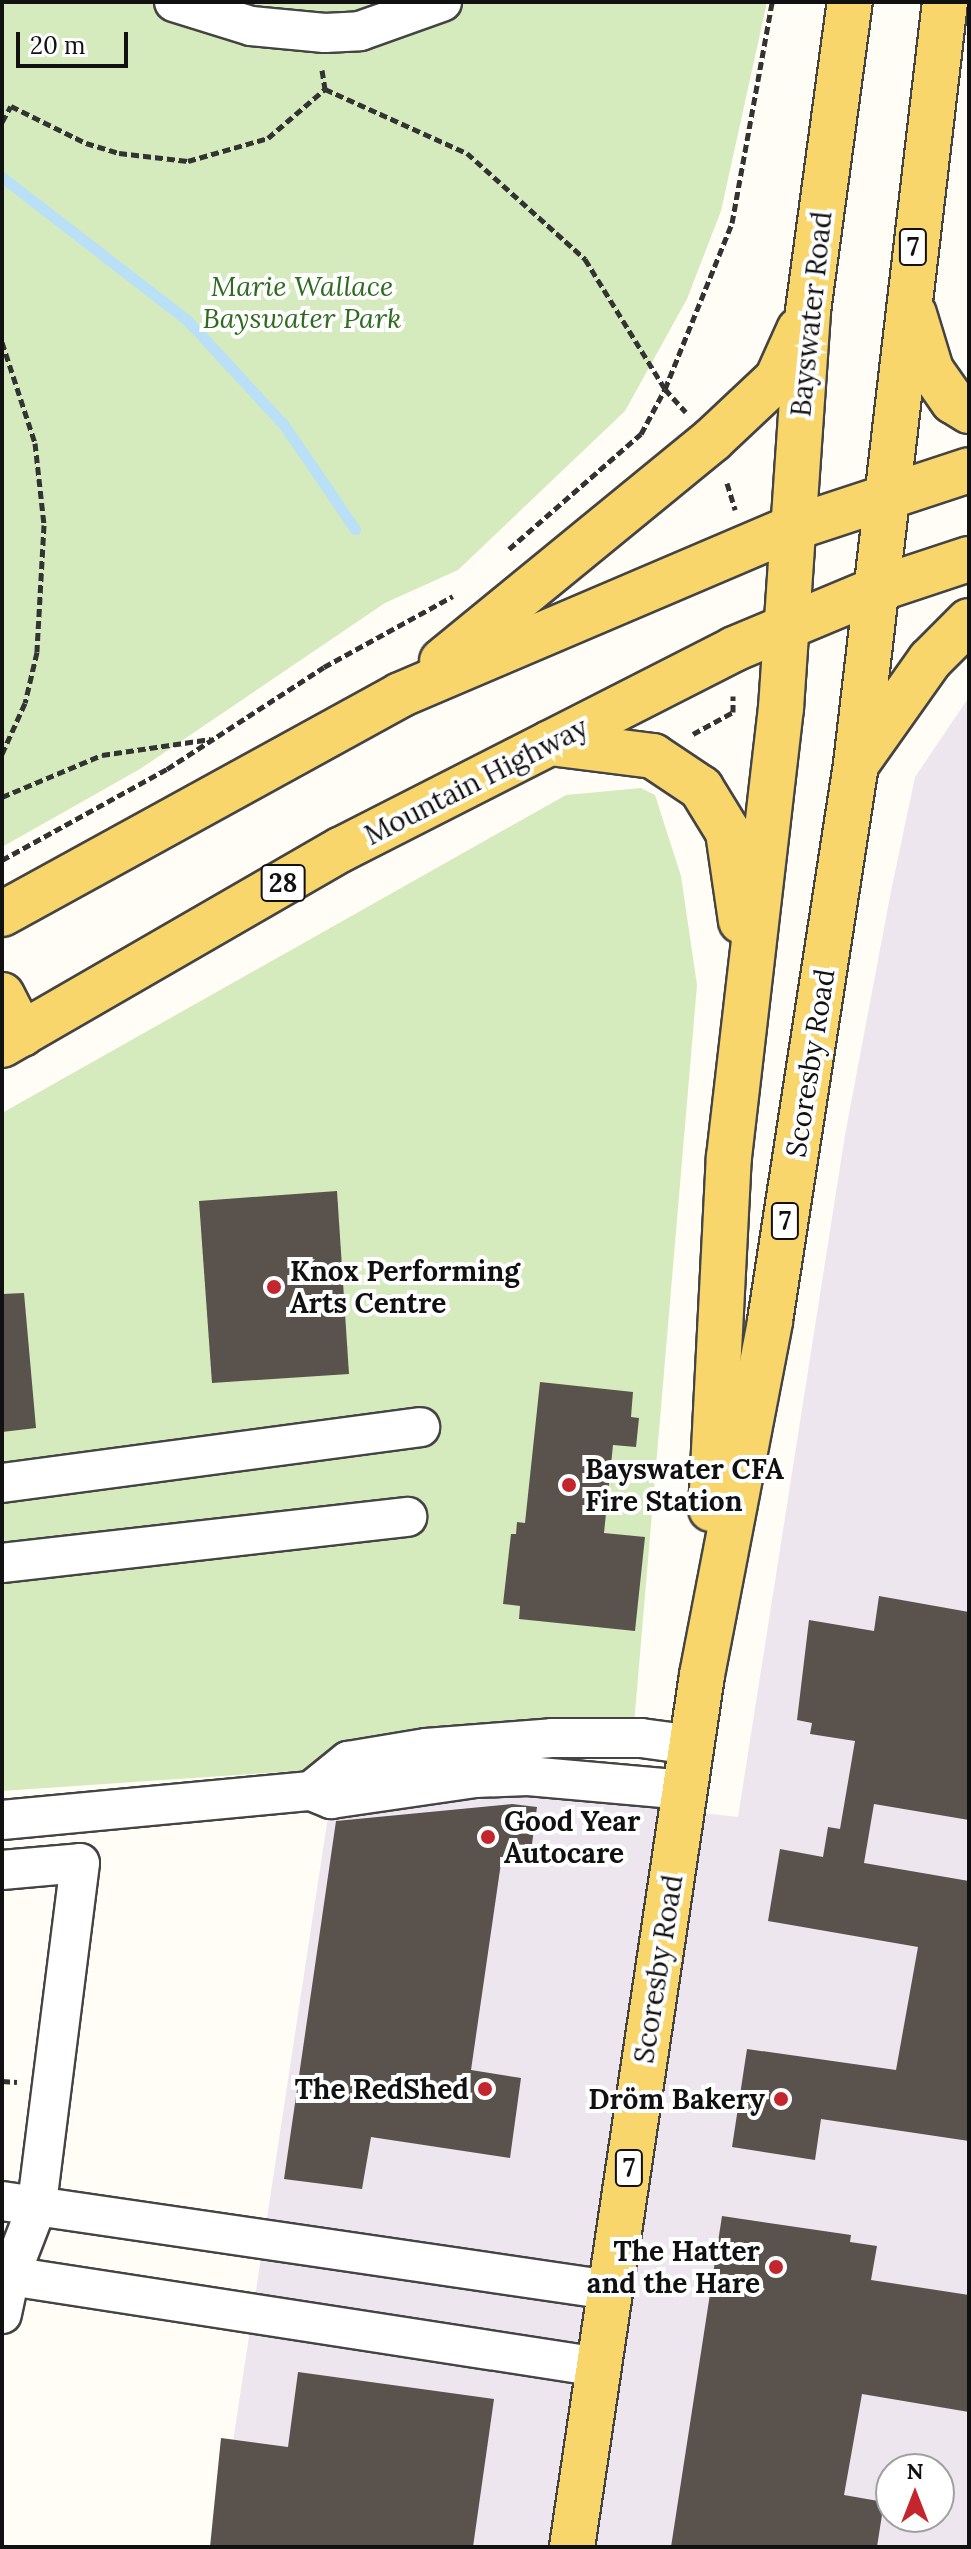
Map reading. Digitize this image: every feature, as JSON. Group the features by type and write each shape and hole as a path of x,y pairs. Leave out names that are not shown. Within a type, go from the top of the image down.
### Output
{"main road":[{"name":"Bayswater Road","path":"785,628 808,311 850,2"},
{"name":"7","path":"875,590 889,493 908,293 945,2"},
{"path":"908,293 931,370 953,401 969,411"},
{"path":"400,695 712,440 777,379 808,311"},
{"path":"2,914 400,695 790,529 889,493 969,470"},
{"name":"Mountain Highway","path":"12,1040 342,849 550,743 785,628 875,590 969,559"},
{"name":"Scoresby Road","path":"572,2547 702,1675 770,1321 856,764 875,590"},
{"path":"856,764 930,660 969,621"},
{"name":"Scoresby Road","path":"702,1675 729,1157 781,708 785,628"},
{"path":"550,743 653,756 701,788 728,832 749,978"},
{"path":"2,995 12,1040"}],"lane":[{"path":"174,2 251,26 325,33 360,31 442,2"},
{"path":"2,1483 420,1427"},
{"path":"2,1563 407,1517"},
{"path":"311,1791 348,1761 412,1749 552,1738 641,1738 692,1745"},
{"path":"2,1820 311,1791 331,1799 475,1778 528,1776 685,1790"},
{"path":"2,1870 80,1863 2,2314"},
{"path":"19,2205 610,2290"},
{"path":"10,2276 599,2367"}],"path":[{"path":"504,554 641,434 665,389 732,223 772,2"},
{"path":"2,122 11,106 86,143 119,153 188,161 268,138 325,89 325,33"},
{"path":"325,89 467,153 585,259 665,389"},
{"path":"2,342 35,443 44,525 37,652 25,703 2,754"},
{"path":"2,860 167,769 324,667 456,594"},
{"path":"2,797 102,755 215,738"}],"shaded area":[{"path":"969,697 969,2547 217,2547 329,1810 544,1795 738,1817 845,1135 915,777"}],"green space":[{"name":"Marie Wallace Bayswater Park","path":"2,2 767,2 721,211 687,299 625,411 458,570 385,603 140,769 2,847"},
{"path":"641,788 655,795 681,876 697,985 632,1748 2,1791 2,1113 566,795"}],"building":[{"name":"Knox Performing Arts Centre","path":"337,1191 349,1374 212,1383 199,1201"},
{"path":"24,1293 36,1428 2,1432 2,1294"},
{"name":"Bayswater CFA Fire Station","path":"540,1382 633,1392 631,1417 639,1418 636,1447 613,1445 604,1533 645,1537 635,1631 519,1619 520,1606 503,1604 511,1534 516,1534 517,1522 525,1523"},
{"path":"879,1596 969,1612 969,1820 874,1804 864,1863 969,1881 969,2141 821,2119 815,2160 732,2147 747,2049 896,2070 918,1947 768,1921 780,1849 823,1857 828,1827 840,1829 855,1741 810,1734 812,1723 797,1720 809,1620 874,1631"},
{"path":"512,1804 537,1807 529,1866 501,1863 471,2070 521,2078 510,2158 371,2137 362,2189 284,2179 336,1821"},
{"path":"722,2216 851,2235 850,2242 877,2246 871,2280 969,2295 969,2412 862,2394 844,2495 875,2500 875,2533 879,2533 877,2547 671,2547"},
{"path":"298,2372 494,2399 473,2547 210,2547 221,2438 288,2447"}],"waterway":[{"path":"2,177 187,320 284,425 355,529"}],"place":[{"name":"Knox Performing Arts Centre","path":"274,1287"},
{"name":"Bayswater CFA Fire Station","path":"569,1485"},
{"name":"Good Year Autocare","path":"488,1837"},
{"name":"The RedShed","path":"485,2089"},
{"name":"Dröm Bakery","path":"781,2099"},
{"name":"The Hatter and the Hare","path":"776,2267"}]}
